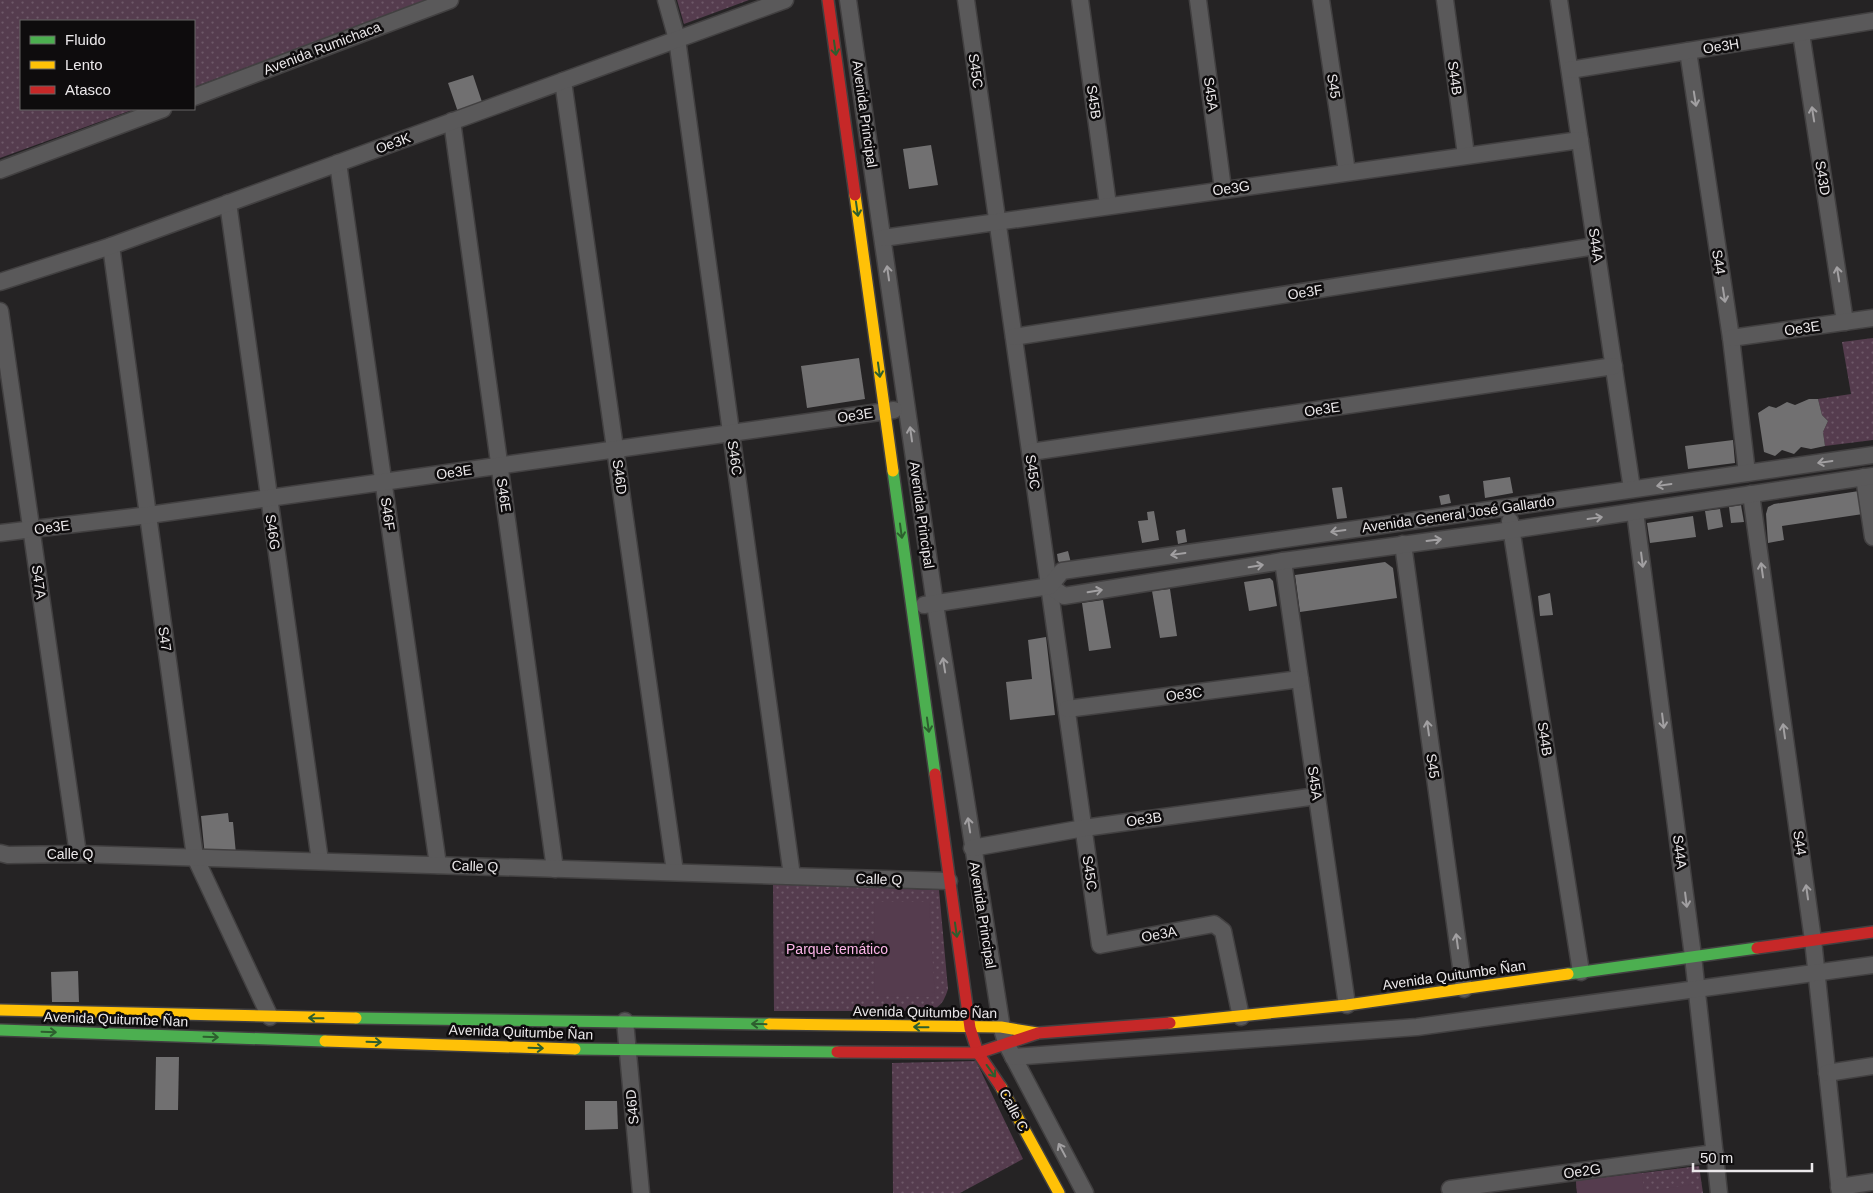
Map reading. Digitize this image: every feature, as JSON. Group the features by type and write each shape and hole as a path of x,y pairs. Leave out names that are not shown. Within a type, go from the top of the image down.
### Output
{"street":[{"name":"Avenida Rumichaca","path":"195,97 450,0"},
{"path":"666,0 677,39"},
{"name":"Oe3K","path":"0,282 111,246 785,0"},
{"name":"Avenida Principal","path":"828,0 970,1028"},
{"name":"Avenida Principal","path":"848,0 935,604 1001,1028"},
{"name":"S45C","path":"966,0 1100,945"},
{"name":"S45B","path":"1080,0 1108,205"},
{"name":"S45A","path":"1198,0 1224,189"},
{"name":"S45","path":"1321,0 1346,172"},
{"name":"S44B","path":"1445,0 1466,155"},
{"name":"S44A","path":"1559,0 1632,489"},
{"name":"Oe3H","path":"1570,70 1873,21"},
{"name":"S43D","path":"1801,33 1845,322"},
{"name":"S46C","path":"677,39 792,876"},
{"name":"S44","path":"1688,51 1731,338 1748,473"},
{"name":"S46D","path":"563,81 675,872"},
{"path":"0,170 160,110"},
{"name":"S46E","path":"452,121 555,869"},
{"name":"Oe3G","path":"883,238 997,220 1580,140"},
{"name":"S46F","path":"338,163 438,865"},
{"name":"S46G","path":"228,203 320,861"},
{"name":"S47","path":"111,246 194,857 270,1017"},
{"name":"Oe3F","path":"1014,337 1596,246"},
{"name":"S47A","path":"0,311 78,854"},
{"name":"Oe3E","path":"1731,338 1873,318"},
{"name":"Oe3E","path":"1031,452 1614,366"},
{"name":"Oe3E","path":"0,533 149,515 907,408"},
{"name":"Avenida General José Gallardo","path":"1869,477 1512,530 1283,561 1064,596 1050,586 1062,571 1873,455"},
{"path":"1869,477 1873,538"},
{"name":"S44","path":"1751,494 1814,940 1839,1190"},
{"name":"S44B","path":"1508,506 1581,972"},
{"name":"S44A","path":"1635,512 1693,956 1719,1193"},
{"name":"S45","path":"1403,544 1464,989"},
{"name":"S45A","path":"1283,561 1348,1005"},
{"path":"912,607 1050,586"},
{"name":"Oe3C","path":"1067,709 1300,679"},
{"name":"Oe3B","path":"972,848 1084,828 1317,796"},
{"name":"Calle Q","path":"0,853 8,855 78,854 194,857 950,881"},
{"name":"Oe3A","path":"1100,945 1214,924 1218,926 1223,931 1241,1017"},
{"name":"Avenida Quitumbe Ñan","path":"0,1010 270,1017 1001,1028 1038,1033 1241,1017 1348,1005 1873,932"},
{"path":"1010,1051 1416,1028 1873,965"},
{"name":"S46D","path":"625,1021 626,1051 641,1193"},
{"name":"Calle C","path":"970,1028 978,1053 999,1082 1059,1193"},
{"name":"Calle C","path":"1001,1028 1010,1051 1085,1193"},
{"name":"Avenida Quitumbe Ñan","path":"0,1030 626,1051 978,1053 1010,1051 1038,1033"},
{"path":"1827,1072 1873,1066"},
{"name":"Oe2G","path":"1450,1189 1715,1153"},
{"path":"1839,1190 1873,1182"}],"green space":[{"path":"0,0 429,0 195,87 195,20 20,20 20,110 132,110 0,158"},
{"path":"677,0 749,0 684,24"},
{"path":"1873,338 1873,440 1825,446 1823,432 1828,421 1822,415 1818,399 1851,394 1842,342"},
{"name":"Parque temático","path":"773,884 939,890 948,989 942,1002 937,1007 924,1011 774,1011"},
{"path":"874,902 929,902 935,997 875,996"},
{"path":"976,1061 1023,1159 960,1193 893,1193 892,1063"},
{"path":"1699,1166 1703,1193 1577,1193 1576,1181"},
{"path":"1642,1173 1644,1192 1695,1184 1696,1193 1577,1193 1576,1181"}],"building":[{"path":"473,75 484,108 459,115 448,83"},
{"path":"931,145 938,185 909,189 903,149"},
{"path":"859,358 865,399 807,408 801,366"},
{"path":"1809,399 1818,399 1822,415 1828,421 1823,432 1825,446 1811,449 1801,447 1794,454 1782,450 1775,456 1764,452 1758,413 1769,406 1776,408 1787,402 1795,405"},
{"path":"1733,440 1735,463 1688,469 1685,446"},
{"path":"1510,477 1513,493 1485,498 1483,481"},
{"path":"1342,487 1347,518 1337,519 1332,488"},
{"path":"1859,491 1863,514 1782,526 1784,540 1768,543 1766,514 1768,507 1774,504"},
{"path":"1449,494 1451,503 1441,505 1439,496"},
{"path":"1741,505 1744,522 1731,523 1729,507"},
{"path":"1720,509 1723,527 1708,530 1705,511"},
{"path":"1154,511 1159,540 1142,543 1138,521 1148,520 1147,512"},
{"path":"1693,516 1696,537 1650,543 1647,523"},
{"path":"1185,529 1187,542 1178,544 1176,531"},
{"path":"1068,551 1071,563 1062,564 1058,561 1057,554"},
{"path":"1385,562 1393,568 1397,598 1300,612 1295,575"},
{"path":"1270,578 1273,581 1277,606 1249,611 1244,582"},
{"path":"1170,589 1177,636 1160,638 1152,591"},
{"path":"1550,593 1553,615 1540,616 1538,596"},
{"path":"1103,600 1111,648 1089,651 1082,603"},
{"path":"1046,637 1055,715 1010,720 1006,682 1032,679 1028,640"},
{"path":"228,813 229,822 233,822 236,854 205,857 201,816"},
{"path":"78,971 79,1002 52,1002 51,972"},
{"path":"156,1057 179,1057 178,1110 155,1110"},
{"path":"585,1101 617,1101 618,1129 585,1130"}],"traffic: fast":[{"path":"893,471 935,774"},
{"path":"1568,974 1757,948"},
{"path":"356,1018 769,1024"},
{"path":"0,1030 325,1041"},
{"path":"575,1049 837,1052"}],"traffic: slow":[{"path":"855,195 893,471"},
{"path":"1170,1023 1347,1005 1568,974"},
{"path":"0,1010 356,1018"},
{"path":"769,1024 1001,1027 1037,1033"},
{"path":"325,1041 575,1049"},
{"path":"1001,1087 1059,1193"}],"traffic: jam":[{"path":"828,0 855,195"},
{"path":"935,774 970,1028 978,1053 1001,1087"},
{"path":"1757,948 1873,932"},
{"path":"837,1052 978,1053 1038,1033 1170,1023"}]}
